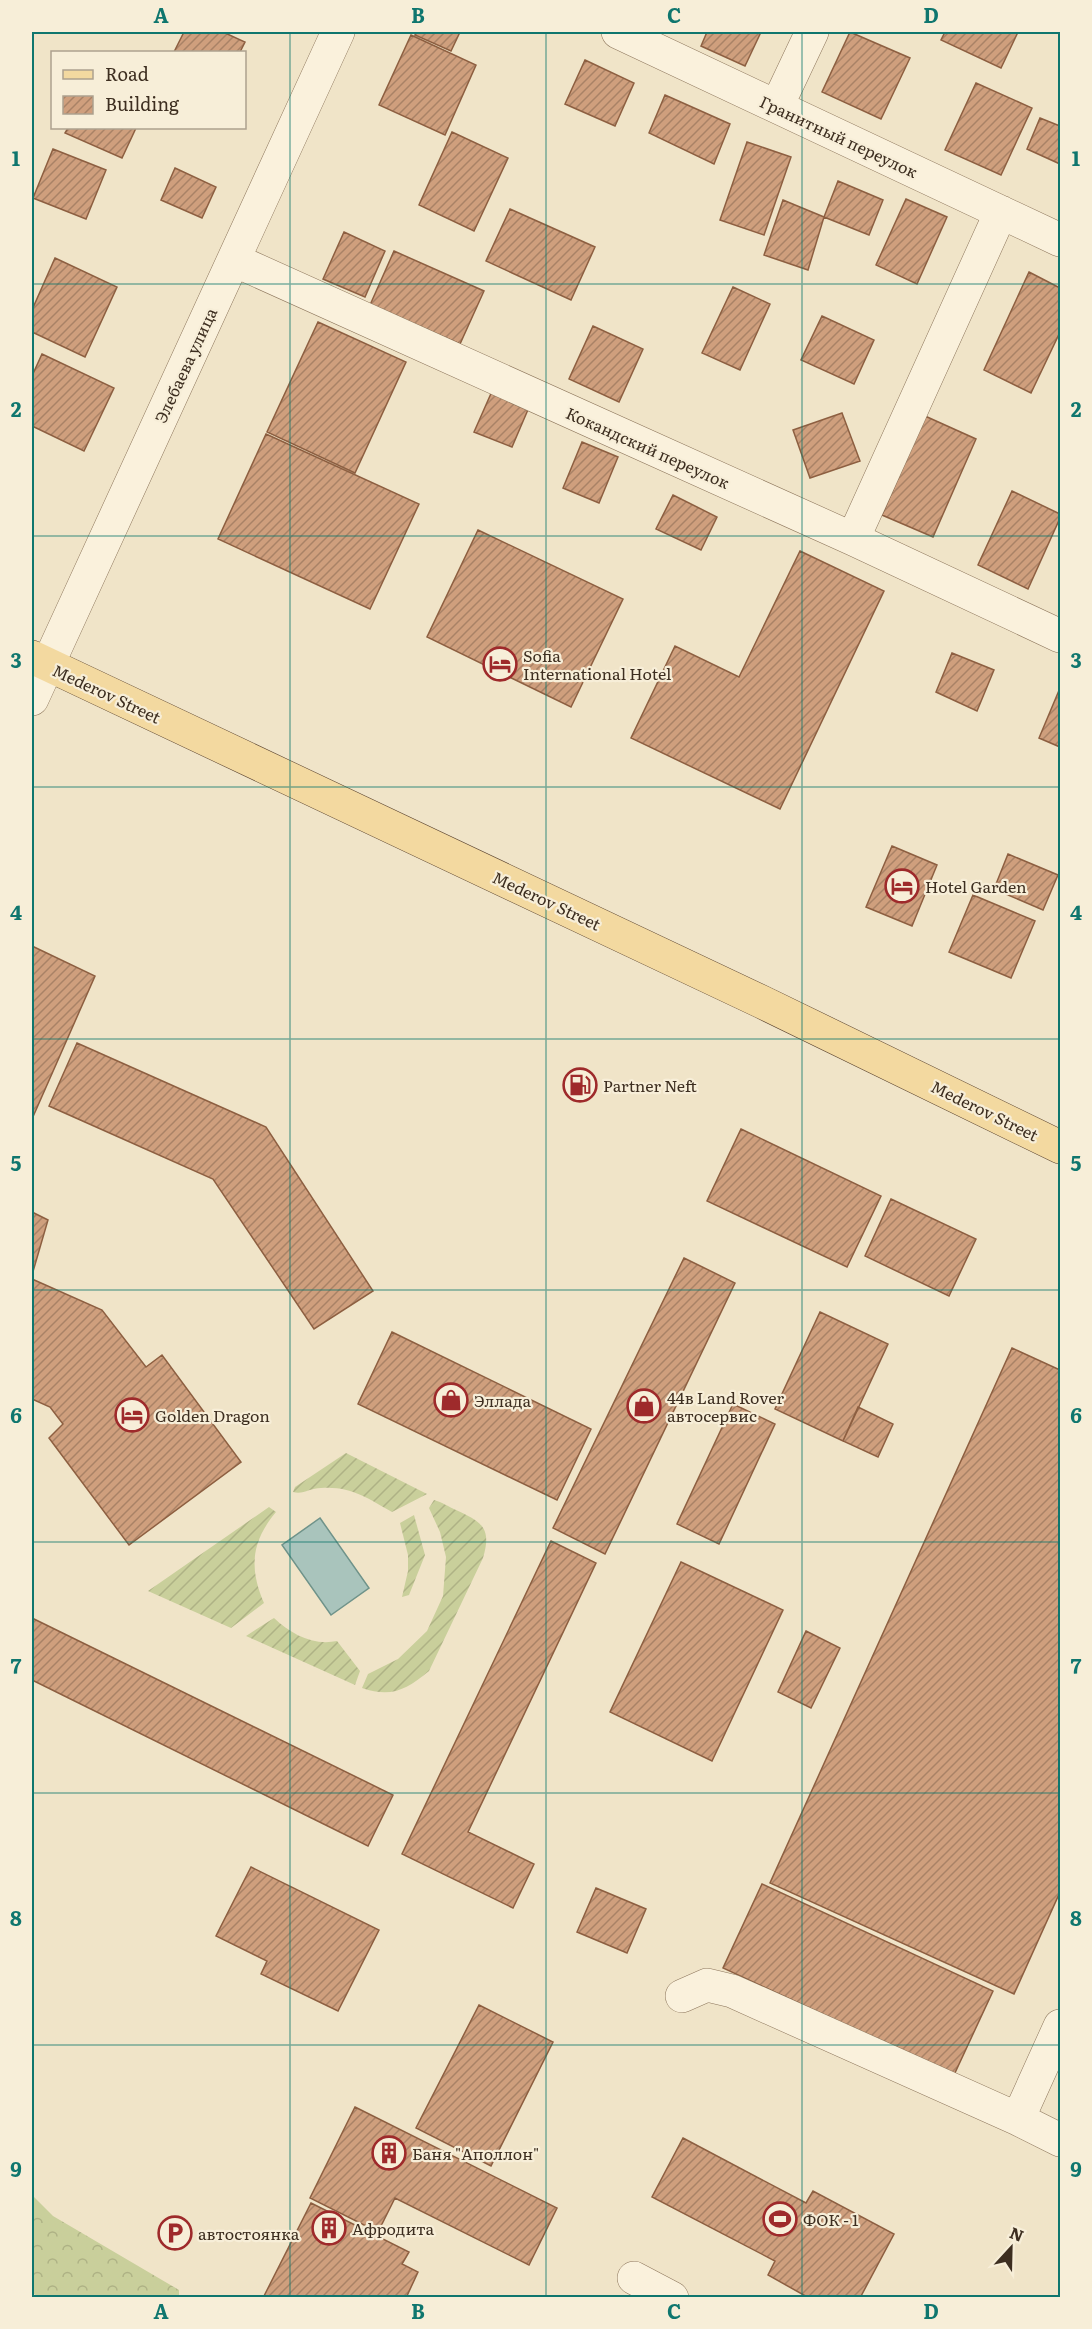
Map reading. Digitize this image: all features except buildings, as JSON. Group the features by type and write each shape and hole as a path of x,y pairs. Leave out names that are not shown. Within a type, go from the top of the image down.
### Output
{"main road":[{"name":"Mederov Street","path":"39,661 752,997 1060,1147"}],"street":[{"name":"Элебаева улица","path":"32,699 39,661 234,260 338,32"},
{"name":"Гранитный переулок","path":"618,32 1060,240"},
{"path":"777,106 812,32"},
{"path":"853,539 1001,212"},
{"name":"Кокандский переулок","path":"234,260 853,539 1060,636"},
{"path":"682,1996 707,1985 732,1990 1060,2140"},
{"path":"1018,2119 1060,2026"},
{"path":"634,2278 672,2298"}],"green space":[{"path":"346,1453 427,1494 392,1512 358,1494 341,1489 321,1488 300,1493 293,1492 295,1487"},
{"path":"434,1500 472,1518 483,1527 486,1540 483,1558 429,1671 413,1683 398,1690 381,1692 362,1688 368,1674 398,1659 427,1631 443,1596 446,1557 440,1532 429,1508"},
{"path":"269,1507 276,1512 261,1534 255,1556 256,1578 264,1603 231,1628 148,1591"},
{"path":"414,1515 425,1555 409,1595 402,1597 408,1571 408,1555 400,1523"},
{"path":"274,1618 295,1634 311,1640 337,1641 360,1671 355,1685 246,1636"},
{"path":"32,2195 53,2216 179,2290 179,2297 41,2298 32,2293"}],"water":[{"path":"320,1518 369,1588 331,1615 282,1545"}],"place":[{"name":"Sofia International Hotel","path":"500,664"},
{"name":"Hotel Garden","path":"902,886"},
{"name":"Partner Neft","path":"580,1085"},
{"name":"Эллада","path":"451,1400"},
{"name":"44в Land Rover автосервис","path":"644,1406"},
{"name":"Golden Dragon","path":"132,1415"},
{"name":"Баня \"Аполлон\"","path":"389,2153"},
{"name":"ФОК - 1","path":"780,2219"},
{"name":"Афродита","path":"329,2228"},
{"name":"автостоянка","path":"175,2233"}]}
